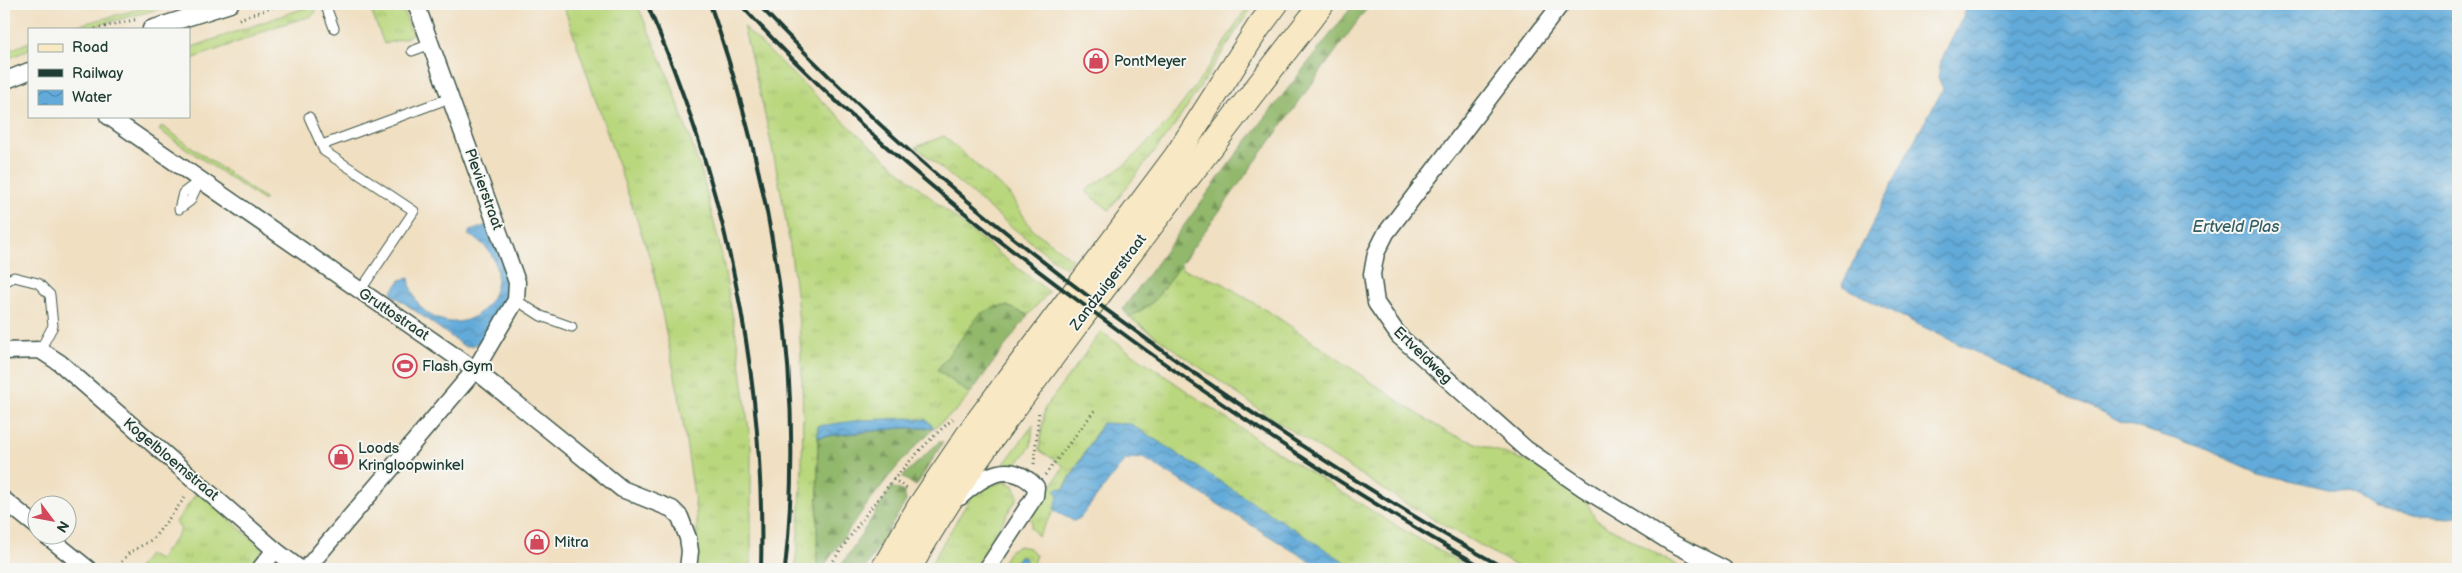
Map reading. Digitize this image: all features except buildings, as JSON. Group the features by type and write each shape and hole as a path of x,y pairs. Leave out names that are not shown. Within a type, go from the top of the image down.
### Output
{"main road":[{"name":"Zandzuigerstraat","path":"883,569 919,507 974,426 1177,155 1258,28 1276,4"},
{"name":"Zandzuigerstraat","path":"908,569 936,519 993,436 1096,298 1322,4"}],"street":[{"path":"154,28 230,4"},
{"name":"Plevierstraat","path":"416,4 517,282 516,300"},
{"name":"Ertveldweg","path":"1562,4 1386,233 1376,253 1372,274 1376,303 1398,336 1526,448 1583,488 1637,522 1670,542 1724,569"},
{"path":"4,81 28,71"},
{"name":"Gruttostraat","path":"111,118 475,370 622,489 672,509 680,517 688,538 690,551 688,569"},
{"path":"306,569 475,370 516,300"},
{"path":"4,351 40,350"},
{"name":"Kogelbloemstraat","path":"40,350 60,363 198,481 275,550 300,569"},
{"path":"936,519 976,482 987,476 1004,472 1015,472 1022,474 1036,487 1035,496 987,569"},
{"path":"4,500 28,519"},
{"path":"59,546 88,569"},
{"path":"260,569 275,550"}],"lane":[{"path":"325,4 334,28"},
{"path":"412,51 431,44"},
{"path":"322,145 450,98"},
{"path":"310,117 324,151 414,211 360,290"},
{"path":"4,282 14,277 38,284 50,295 53,326 40,350"},
{"path":"516,300 541,316 572,327"}],"path":[{"path":"1036,487 1033,456 1039,407"},
{"path":"1036,487 1095,410"},
{"path":"828,569 859,523 893,479 925,443 958,414"},
{"path":"893,479 911,490"},
{"path":"115,569 129,553 153,538 198,481"}],"green space":[{"path":"158,4 178,4 87,28 68,28"},
{"path":"372,4 401,4 412,34 406,38 384,44 371,10"},
{"path":"563,4 637,4 671,83 702,174 721,251 738,346 751,446 751,569 695,569 697,523 694,495 679,396 652,264"},
{"path":"1249,4 1254,4 1177,122 1109,210 1085,191 1126,164 1171,119 1205,73"},
{"path":"1354,4 1370,4 1154,301 1130,318 1123,309 1226,168"},
{"path":"313,5 316,12 312,16 274,27 190,60 190,48"},
{"path":"743,26 854,131 969,230 1049,292 1028,315 1007,306 995,307 980,315 937,370 970,394 958,409 934,428 927,420 818,426 817,569 795,569 803,431 796,293 787,226 774,159 760,92"},
{"path":"28,42 28,49 4,61 4,53"},
{"path":"162,126 265,199 264,201 159,130"},
{"path":"944,136 1010,195 1032,229 1072,259 1065,268 1013,228 916,147"},
{"path":"1180,263 1182,269 1222,283 1280,319 1407,407 1448,433 1531,463 1586,501 1596,520 1684,569 1522,569 1405,503 1273,419 1130,318 1154,301"},
{"path":"1007,306 1028,315 970,394 937,370 980,314 995,307"},
{"path":"1101,332 1258,440 1393,524 1471,569 1356,569 1102,423 1059,496 1054,511 1038,536 1031,528 1032,516 1064,466 1039,450 1045,408"},
{"path":"1033,425 1031,446 1018,463 1003,465"},
{"path":"902,428 934,428 888,478 822,569 817,569 818,437"},
{"path":"939,442 943,442 916,486 902,477"},
{"path":"1008,481 1008,484 1014,485 1018,497 973,569 928,569 972,495 981,488"},
{"path":"892,487 904,492 906,501 865,569 839,569"},
{"path":"198,491 263,549 247,569 137,569 148,555 159,560 181,530 176,522"},
{"path":"1019,546 1029,548 1036,555 1031,569 1024,569 1026,564 1011,566 1010,569 998,569 1010,550"}],"water":[{"name":"Ertveld Plas","path":"1969,4 2458,4 2458,517 2410,515 2374,509 2354,495 2259,473 2198,446 2122,423 1876,304 1842,285 1909,150 1943,89 1938,77 1941,61"},
{"path":"487,225 511,282 509,299 482,340 473,346 464,346 393,295 392,291 400,280 409,278 411,290 419,305 432,316 451,322 468,319 483,310 492,296 497,280 495,263 486,247 468,235 470,231"},
{"path":"909,418 927,420 934,428 902,428 818,437 818,426 861,420"},
{"path":"1102,423 1131,424 1356,569 1322,569 1144,458 1125,460 1080,518 1074,521 1054,511 1058,496 1055,490 1058,488 1064,489"},
{"path":"1020,556 1026,559 1024,569 1010,569"}],"railway":[{"path":"647,4 674,71 698,140 719,210 735,280 748,351 756,423 761,496 761,569"},
{"path":"710,4 732,72 751,142 767,212 779,283 787,354 791,426 790,498 785,569"},
{"path":"740,4 820,86 904,163 1038,271 1231,410 1382,508 1486,569"},
{"path":"758,4 808,56 912,153 966,200 1078,289 1270,425 1386,500 1506,569"}],"place":[{"name":"PontMeyer","path":"1096,61"},
{"name":"Flash Gym","path":"405,366"},
{"name":"Loods Kringloopwinkel","path":"341,457"},
{"name":"Mitra","path":"537,542"}]}
